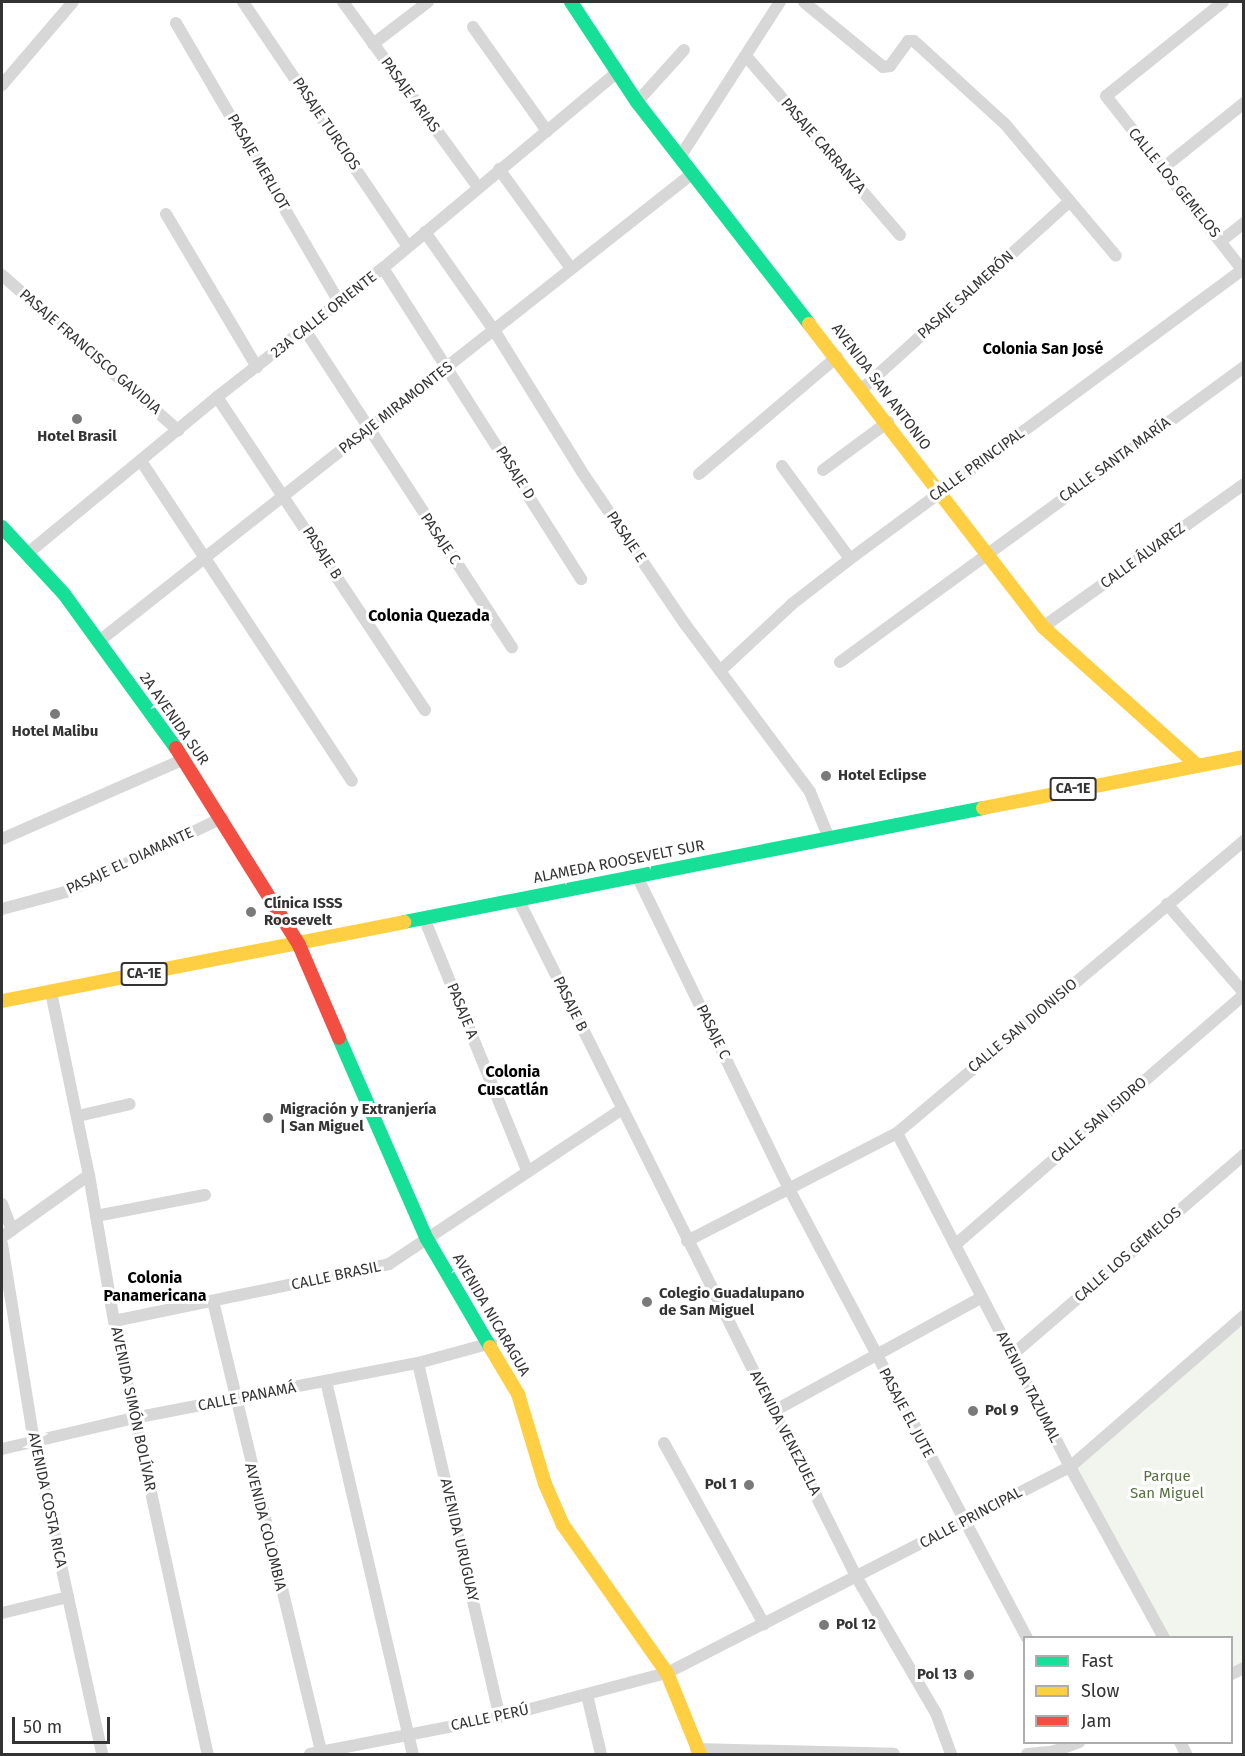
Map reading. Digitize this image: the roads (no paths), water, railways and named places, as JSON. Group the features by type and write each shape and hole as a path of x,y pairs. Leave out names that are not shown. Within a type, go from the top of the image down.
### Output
{"main road":[{"name":"AVENIDA SAN ANTONIO","path":"571,2 637,102 862,389 1043,627 1197,765"},
{"name":"2A AVENIDA SUR","path":"2,527 28,553 98,642 183,759 222,818 299,945"},
{"name":"ALAMEDA ROOSEVELT SUR","path":"2,1001 299,945 518,899 1197,765 1239,760"},
{"name":"AVENIDA NICARAGUA","path":"299,945 427,1239 491,1343 518,1394 545,1484 563,1525 667,1673 698,1752"}],"street":[{"path":"2,85 73,2"},
{"name":"PASAJE TURCIOS","path":"243,2 408,247"},
{"name":"PASAJE ARIAS","path":"343,2 478,187"},
{"path":"373,44 428,2"},
{"path":"681,157 780,2"},
{"path":"804,2 884,67 890,66 908,41 914,41 985,104 1116,256"},
{"name":"CALLE LOS GEMELOS","path":"1223,2 1107,95 1243,271"},
{"name":"PASAJE MERLIOT","path":"176,22 339,302"},
{"path":"473,27 546,131"},
{"path":"637,102 684,51"},
{"name":"PASAJE CARRANZA","path":"746,56 900,235"},
{"name":"23A CALLE ORIENTE","path":"28,553 217,397 383,268 617,72"},
{"path":"1163,168 1244,103"},
{"path":"499,170 570,267"},
{"name":"PASAJE MIRAMONTES","path":"98,642 448,368 570,267 693,173"},
{"name":"PASAJE SALMERÓN","path":"862,389 1070,201"},
{"path":"166,214 257,367"},
{"path":"1221,241 1244,223"},
{"name":"PASAJE E","path":"425,232 494,330 582,472 720,671 810,792 829,838"},
{"name":"PASAJE D","path":"383,268 581,579"},
{"name":"CALLE PRINCIPAL","path":"720,671 792,604 850,559 1243,271"},
{"name":"PASAJE FRANCISCO GAVIDIA","path":"2,275 178,430"},
{"name":"PASAJE C","path":"305,330 512,648"},
{"path":"699,474 837,357"},
{"name":"CALLE SANTA MARÍA","path":"840,662 1244,367"},
{"name":"PASAJE B","path":"217,397 285,496 425,710"},
{"path":"823,470 888,423"},
{"path":"141,461 352,781"},
{"path":"782,466 850,559"},
{"name":"CALLE ÁLVAREZ","path":"1043,627 1244,484"},
{"path":"2,839 183,759"},
{"name":"PASAJE EL DIAMANTE","path":"2,909 69,891 222,818"},
{"name":"CALLE SAN DIONISIO","path":"687,1241 788,1187 897,1133 1244,841"},
{"name":"PASAJE C","path":"637,876 788,1187"},
{"name":"PASAJE B","path":"518,899 622,1109"},
{"path":"1167,904 1244,994"},
{"name":"PASAJE A","path":"424,918 527,1170"},
{"name":"AVENIDA SIMÓN BOLÍVAR","path":"51,992 78,1116 114,1321 208,1755"},
{"name":"CALLE SAN ISIDRO","path":"955,1245 1244,994"},
{"path":"78,1116 130,1104"},
{"name":"CALLE BRASIL","path":"114,1321 389,1264 527,1170 622,1109"},
{"name":"AVENIDA VENEZUELA","path":"622,1109 857,1578 936,1713 951,1755"},
{"name":"AVENIDA TAZUMAL","path":"897,1133 1070,1467 1163,1636"},
{"name":"CALLE LOS GEMELOS","path":"1012,1355 1244,1155"},
{"path":"2,1204 7,1233 89,1175"},
{"name":"PASAJE EL JUTE","path":"788,1187 1026,1636"},
{"path":"96,1216 205,1195"},
{"name":"AVENIDA COSTA RICA","path":"2,1244 34,1441 102,1755"},
{"path":"774,1411 982,1297"},
{"name":"AVENIDA COLOMBIA","path":"213,1301 315,1753"},
{"name":"CALLE PRINCIPAL","path":"667,1673 857,1578 1070,1467 1244,1316"},
{"name":"CALLE PANAMÁ","path":"2,1449 134,1418 418,1363 491,1343"},
{"name":"AVENIDA URUGUAY","path":"418,1363 500,1717"},
{"path":"326,1381 413,1755"},
{"path":"664,1443 764,1624"},
{"path":"2,1613 68,1597"},
{"name":"CALLE PERÚ","path":"315,1753 500,1717 667,1673"},
{"path":"587,1695 601,1755"},
{"path":"1027,1755 1052,1752 1076,1744"},
{"path":"698,1752 894,1755"}],"place":[{"name":"Hotel Brasil","path":"77,419"},
{"name":"Hotel Malibu","path":"55,714"},
{"name":"Hotel Eclipse","path":"826,776"},
{"name":"Clínica ISSS Roosevelt","path":"251,912"},
{"name":"Migración y Extranjería | San Miguel","path":"268,1118"},
{"name":"Colegio Guadalupano de San Miguel","path":"647,1302"},
{"name":"Pol 9","path":"973,1411"},
{"name":"Pol 1","path":"749,1485"},
{"name":"Pol 12","path":"824,1625"},
{"name":"Pol 13","path":"969,1675"}],"district":[{"name":"Colonia San José","path":"1043,349"},
{"name":"Colonia Quezada","path":"429,616"},
{"name":"Colonia Cuscatlán","path":"513,1081"},
{"name":"Colonia Panamericana","path":"155,1287"}],"park label":[{"name":"Parque San Miguel","path":"1167,1484"}]}
